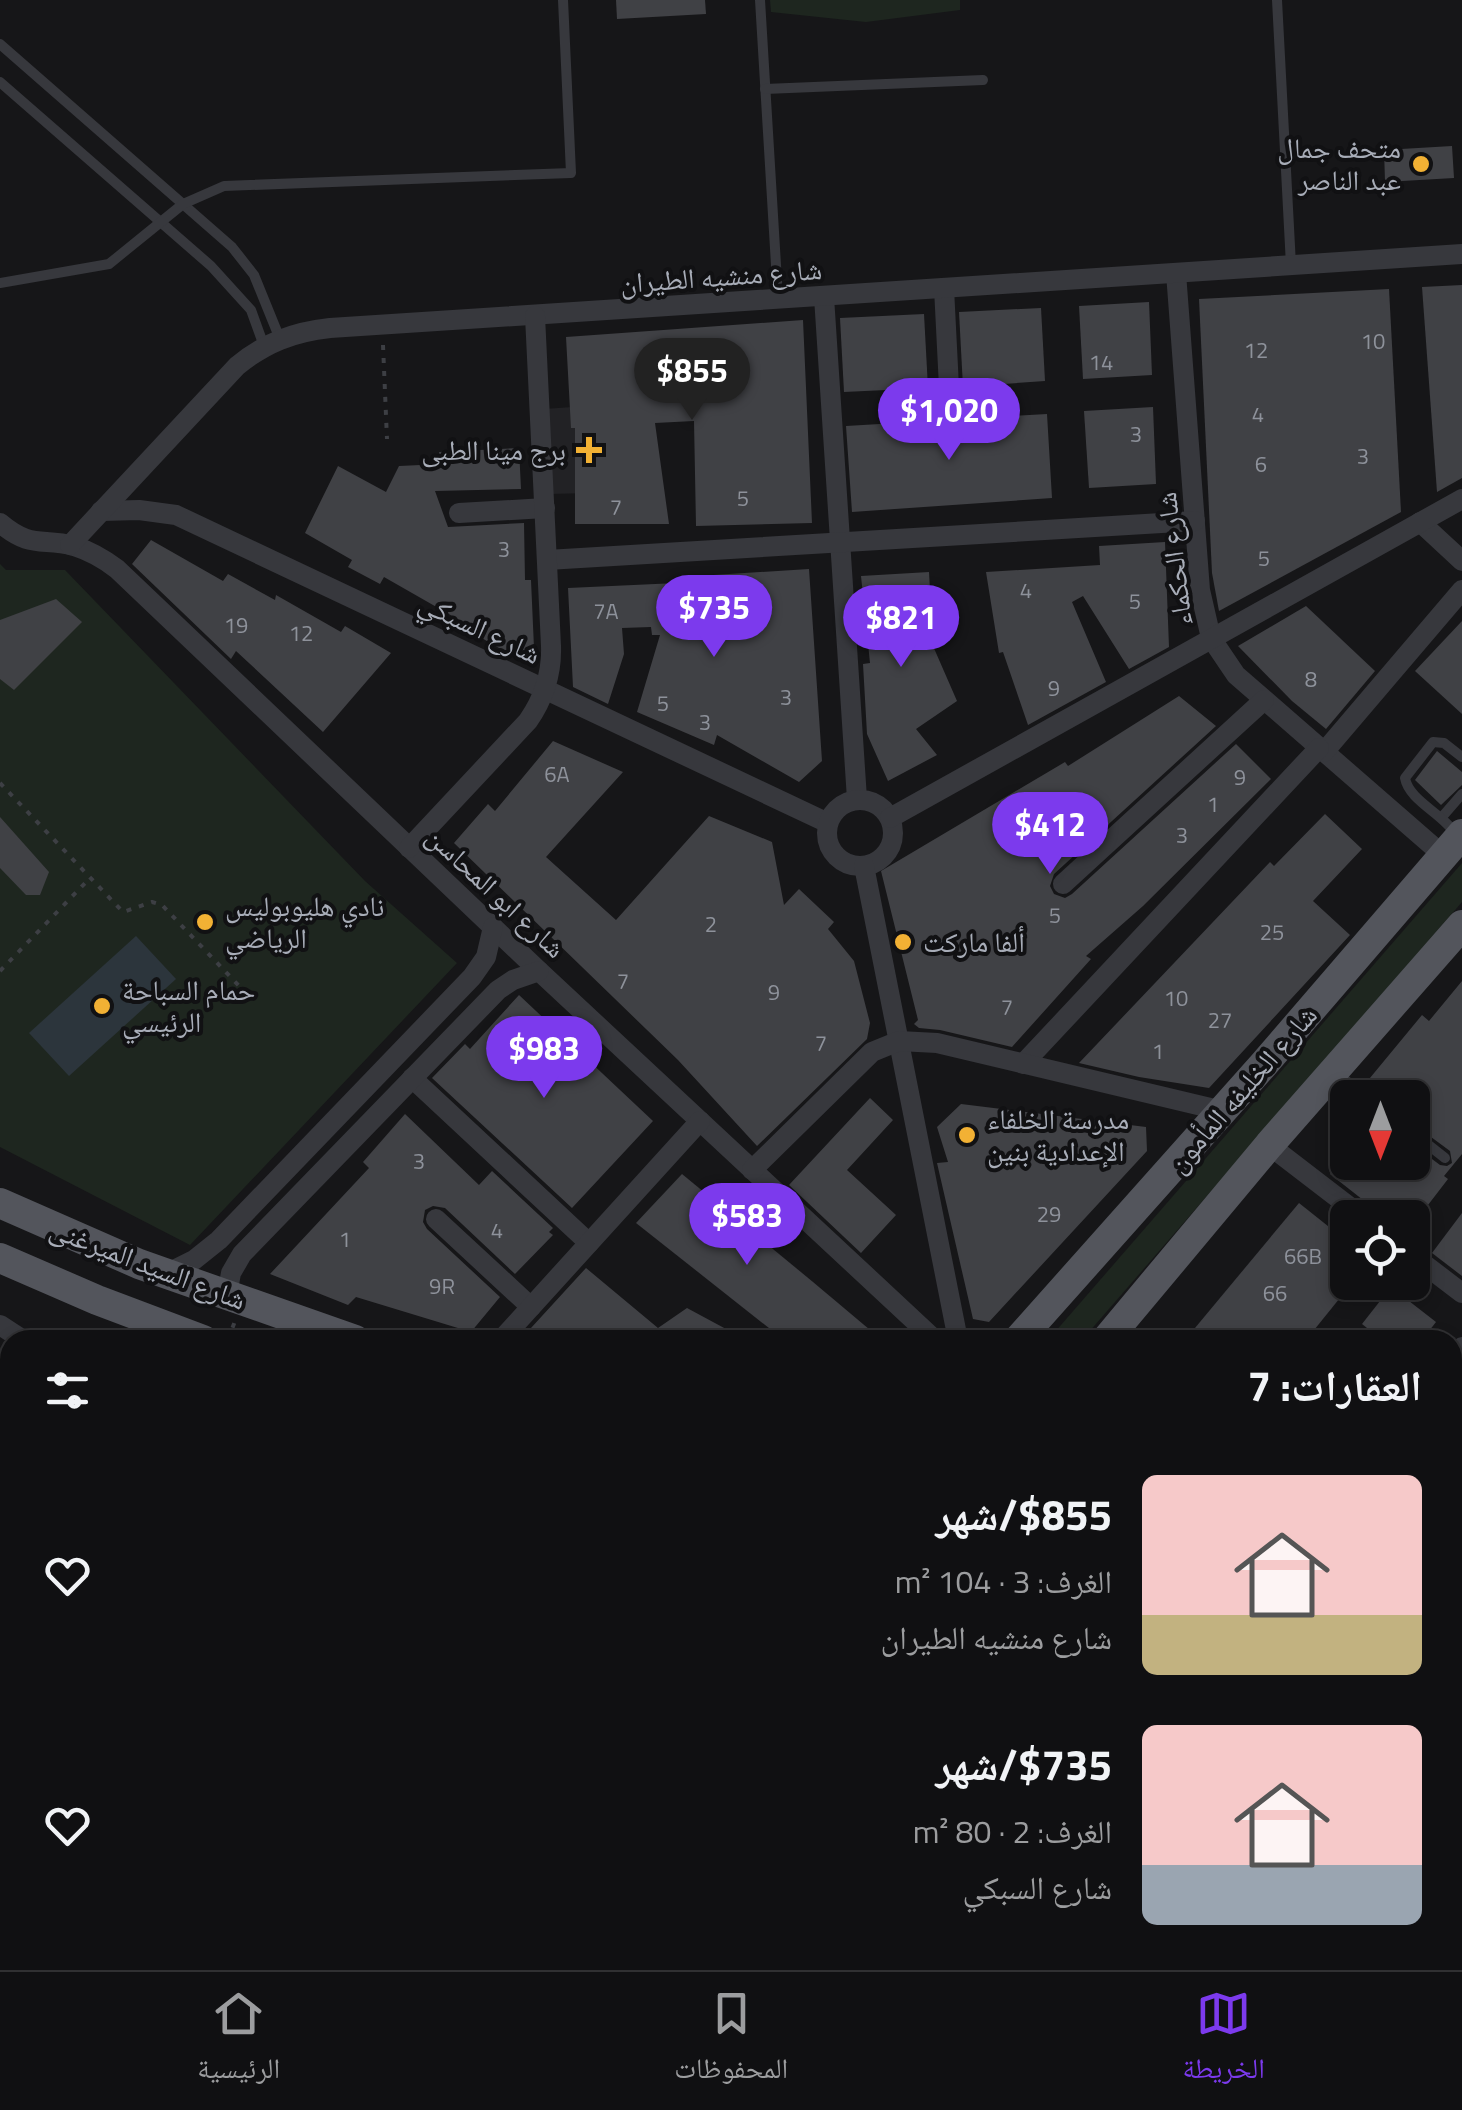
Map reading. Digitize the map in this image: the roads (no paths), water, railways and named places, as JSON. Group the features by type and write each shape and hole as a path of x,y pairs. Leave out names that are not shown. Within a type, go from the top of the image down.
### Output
{"main road":[{"name":"شارع الخليفه المأمون","path":"1027,1330 1223,1111 1452,837"},
{"name":"شارع الخليفه المأمون","path":"1114,1330 1269,1145 1462,925"},
{"name":"شارع السيد الميرغنى","path":"0,1203 166,1274 326,1330"},
{"name":"شارع السيد الميرغنى","path":"0,1258 153,1330"}],"street":[{"name":"شارع منشيه الطيران","path":"70,545 237,366 272,343 313,330 1462,254"},
{"name":"شارع الحكماء","path":"1176,273 1202,606 1212,638 1236,676 1322,750 1452,837"},
{"path":"944,288 950,407"},
{"path":"824,296 858,799"},
{"path":"409,848 528,721 546,689 552,656 535,316"},
{"path":"890,818 1462,499"},
{"path":"459,513 544,508"},
{"name":"شارع السبكي","path":"101,511 139,510 176,515 828,823"},
{"path":"547,560 1195,521"},
{"path":"1420,522 1462,561"},
{"name":"شارع ابو المحاسن","path":"0,523 26,541 70,545 117,569 539,971 924,1330"},
{"path":"1024,1064 1322,750 1462,590"},
{"path":"1063,884 1264,700"},
{"path":"858,799 880,806 890,818 894,836 881,859 864,866 846,863 832,851 826,833 836,810 858,799"},
{"path":"864,866 956,1330"},
{"path":"166,1274 194,1260 219,1240 472,977 486,958 493,927"},
{"path":"227,1295 231,1273 242,1254 498,990 539,971"},
{"path":"752,1170 865,1058 880,1047 899,1041 938,1043 1223,1111"},
{"path":"412,1078 589,1243"},
{"path":"510,1330 700,1122"},
{"path":"1269,1145 1341,1200"},
{"path":"436,1219 531,1307"},
{"path":"1430,1269 1462,1293"}],"lane":[{"path":"0,283 109,264 183,204 224,186 571,173 562,0"},
{"path":"760,0 778,300"},
{"path":"1277,0 1291,265"},
{"path":"0,44 232,246 254,274 272,343"},
{"path":"765,89 982,80"},
{"path":"0,82 211,266 251,310 272,343"},
{"path":"1452,837 1407,788 1405,778 1433,742 1444,743 1462,758"},
{"path":"1452,837 1462,794"},
{"path":"1334,1071 1345,1080"},
{"path":"1430,1146 1445,1158"}],"place":[{"name":"متحف جمال عبد الناصر","path":"1421,164"},
{"name":"برج مينا الطبى","path":"589,450"},
{"name":"نادي هليوبوليس الرياضي","path":"205,922"},
{"name":"ألفا ماركت","path":"903,942"},
{"name":"حمام السباحة الرئيسي","path":"102,1006"},
{"name":"مدرسة الخلفاء الإعدادية بنين","path":"967,1135"}]}
